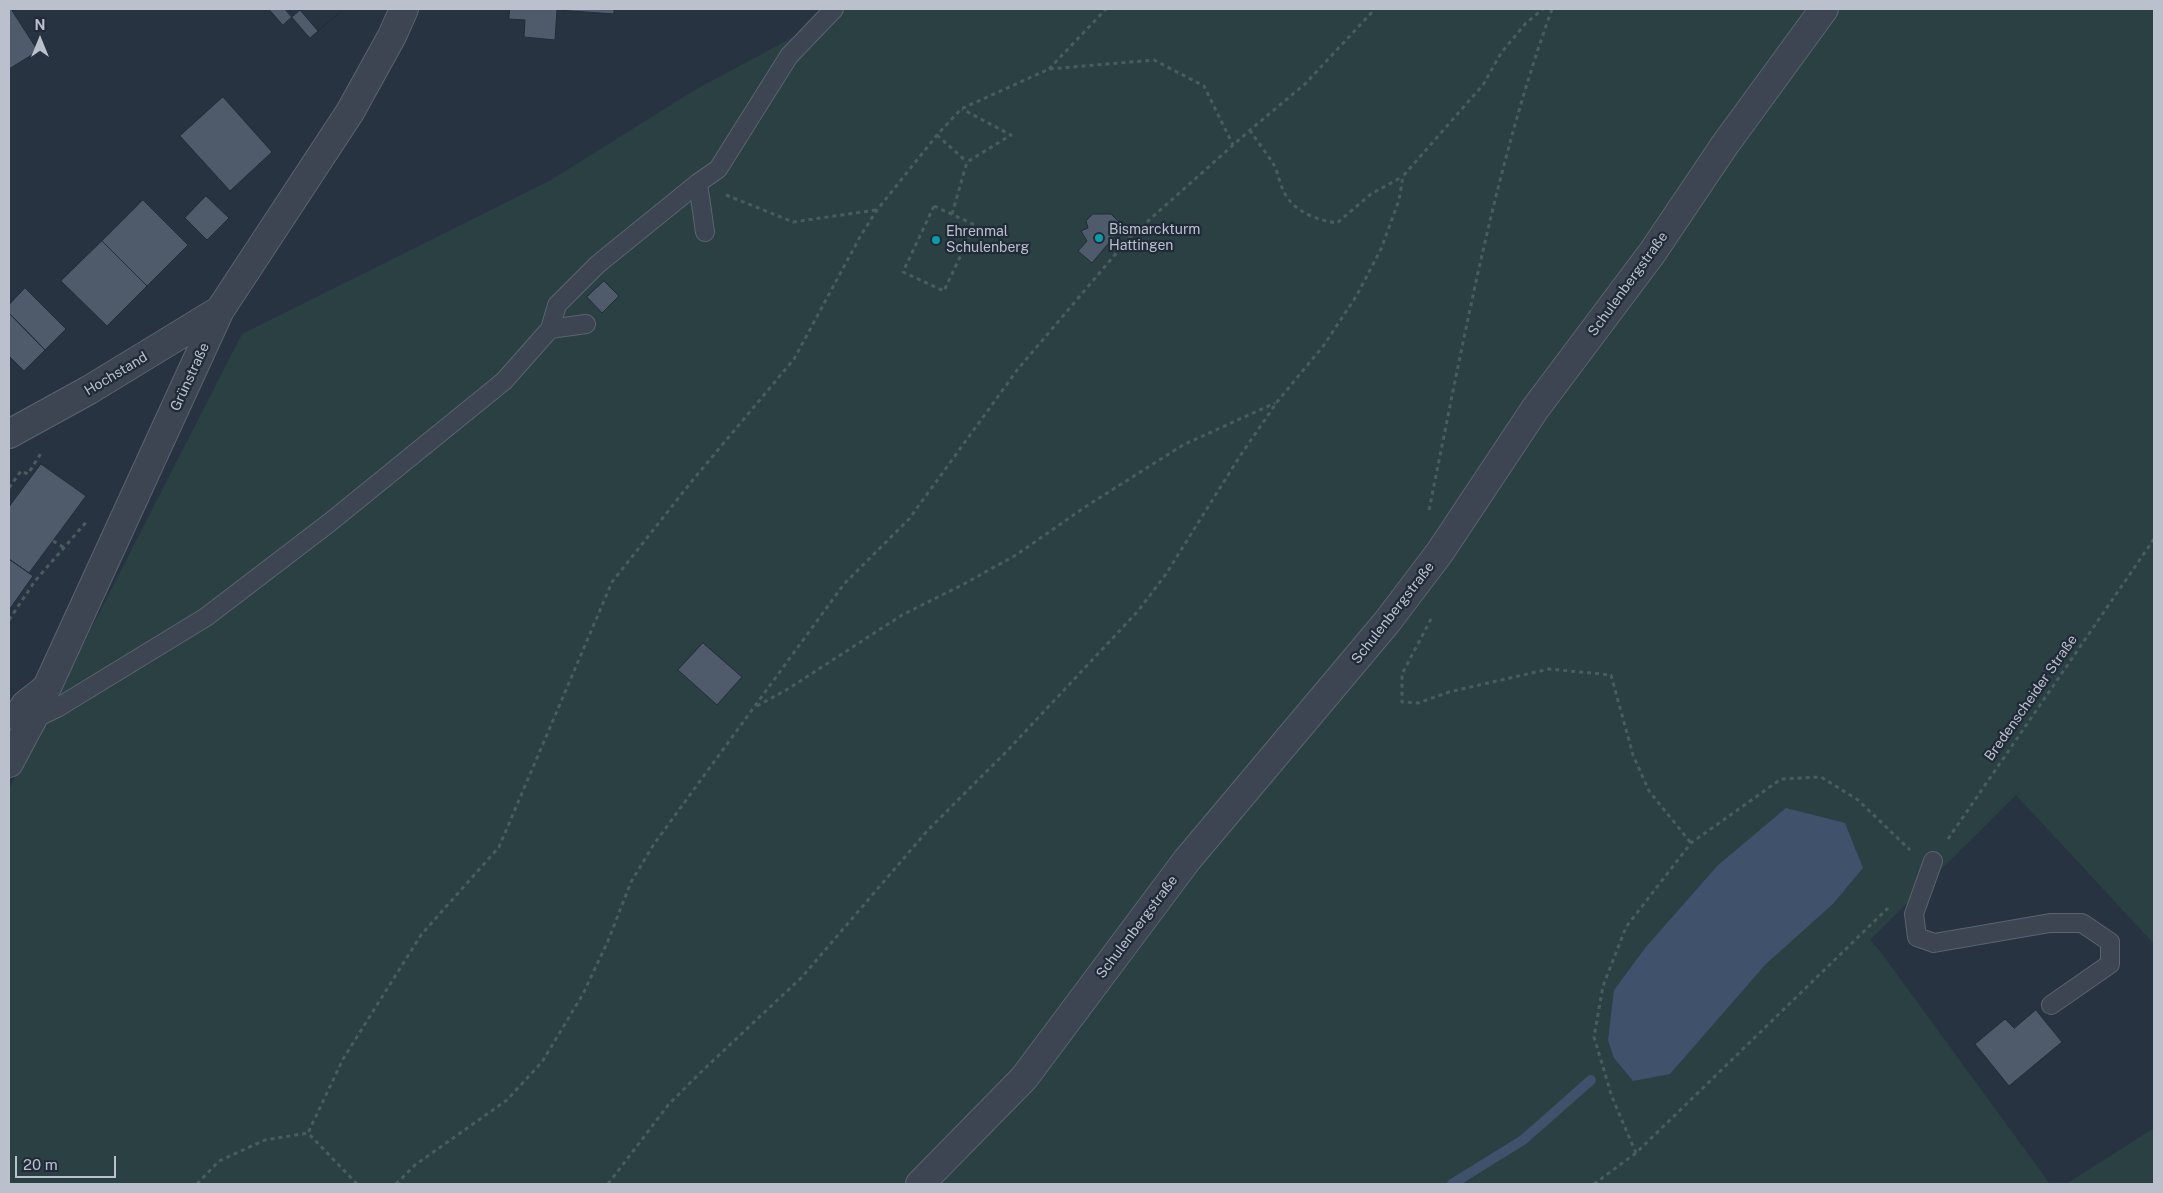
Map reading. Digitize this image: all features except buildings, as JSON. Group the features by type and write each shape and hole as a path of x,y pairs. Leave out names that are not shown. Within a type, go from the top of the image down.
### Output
{"street":[{"name":"Grünstraße","path":"9,762 21,720 52,677 220,310 350,112 392,36 404,9"},
{"name":"Schulenbergstraße","path":"920,1184 1024,1078 1187,860 1387,622 1440,552 1535,409 1652,253 1724,146 1824,9"},
{"name":"Hochstand","path":"9,434 89,390 220,310"}],"lane":[{"path":"21,720 57,708 206,617 329,523 504,381 550,329 557,305 598,264 718,169 789,56 834,9"},
{"path":"698,183 705,232"},
{"path":"550,329 586,324"},
{"path":"1930,865 1914,914 1917,937 1934,942 2050,923 2082,923 2110,942 2110,964 2052,1005"}],"path":[{"path":"1049,70 1106,9"},
{"path":"396,1184 415,1165 507,1100 542,1062 583,994 608,941 631,882 654,844 844,584 909,519 1018,369 1130,237 1250,130 1305,84 1375,9"},
{"path":"1250,130 1274,166 1284,192 1291,202 1307,214 1321,221 1337,223 1371,194 1403,176 1483,85 1501,53 1526,23 1543,9"},
{"path":"1440,552 1429,512 1454,386 1502,173 1523,92 1552,9"},
{"path":"308,1133 343,1059 421,935 499,846 612,582 692,481 794,359 860,234 937,135 961,109 1049,70 1154,60 1204,86 1233,145"},
{"path":"952,214 967,162 1011,135 961,109"},
{"path":"937,135 967,162"},
{"path":"608,1184 669,1104 702,1070 802,977 928,830 1007,750 1138,611 1166,574 1240,456 1277,402 1324,345 1357,295 1381,249 1399,200 1403,176"},
{"path":"698,183 793,222 877,210"},
{"path":"934,206 952,214 975,225 944,291 903,272 934,206"},
{"path":"755,708 788,689 902,615 962,586 1016,554 1085,507 1183,445 1277,402"},
{"path":"9,620 35,581 88,520"},
{"name":"Bredenscheider Straße","path":"1930,865 2154,539"},
{"path":"53,540 63,547"},
{"path":"1434,614 1402,674 1402,702 1418,703 1449,692 1549,668 1610,675 1633,755 1649,792 1691,843"},
{"path":"1636,1152 1612,1098 1594,1037 1601,994 1626,927 1691,843 1781,779 1821,777 1858,800 1911,850 1930,865"},
{"path":"1594,1184 1636,1152 1892,904"},
{"path":"197,1184 219,1161 257,1143 308,1133"},
{"path":"308,1133 357,1184"}],"green space":[{"path":"841,9 2154,9 2154,944 2016,795 1870,940 1880,951 2050,1184 9,1184 9,789 242,334 551,180 693,91 836,14","holes":["1717,866 1863,868 1833,904 1765,965 1614,990 1645,948"]},
{"path":"2154,1128 2154,1184 2066,1184"}],"water":[{"path":"1786,808 1845,823 1863,868 1833,904 1765,965 1670,1074 1633,1081 1614,1058 1608,1040 1614,990 1645,948 1717,866"}],"waterway":[{"path":"1452,1184 1523,1140 1591,1080"}],"place":[{"name":"Bismarckturm Hattingen","path":"1099,238"},
{"name":"Ehrenmal Schulenberg","path":"936,240"}]}
